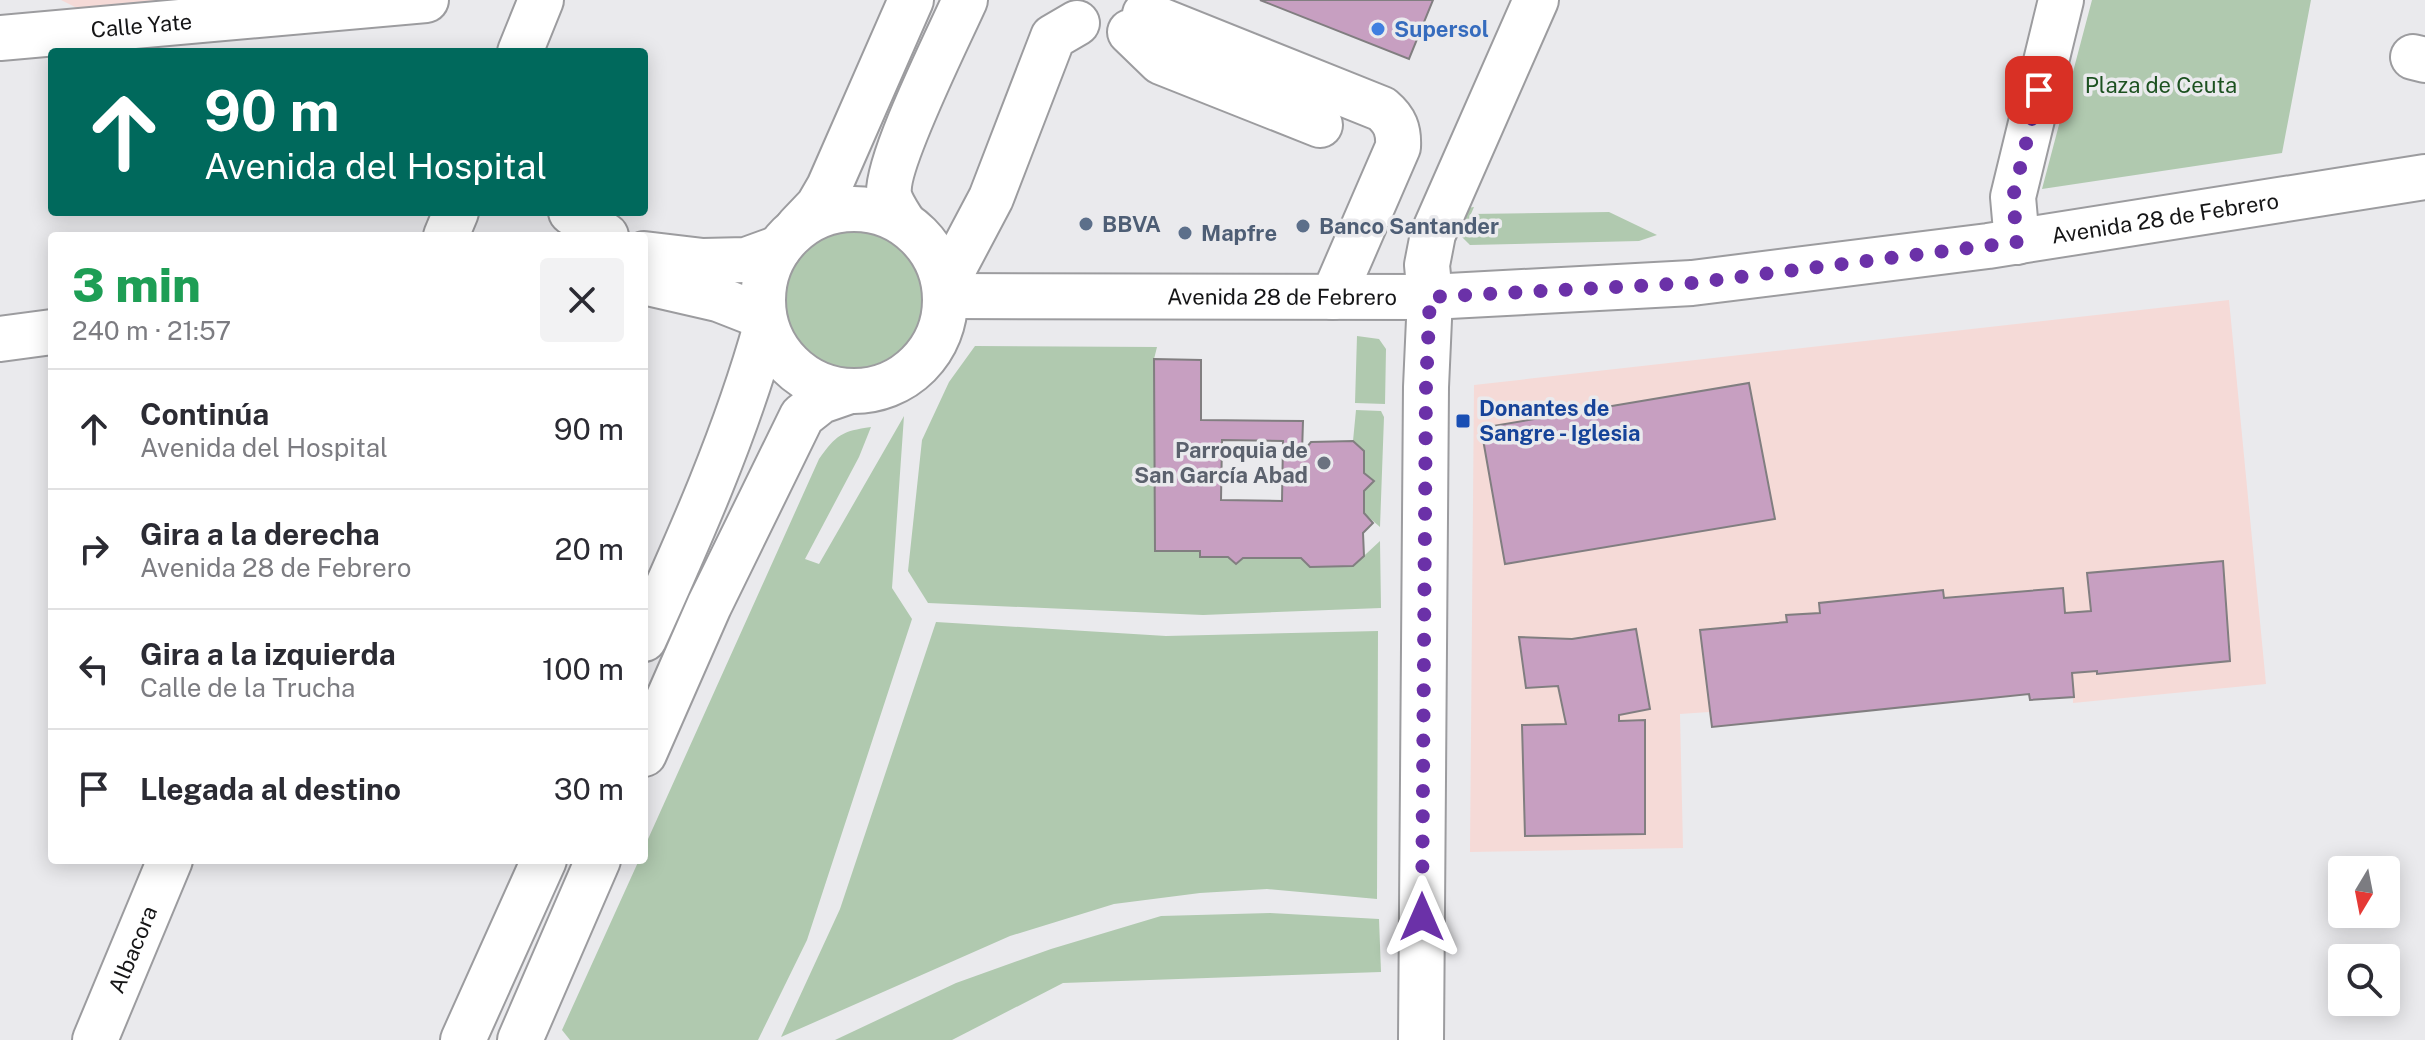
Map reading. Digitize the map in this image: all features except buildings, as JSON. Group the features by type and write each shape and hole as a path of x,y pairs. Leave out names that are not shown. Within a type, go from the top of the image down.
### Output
{"street":[{"name":"Calle Yate","path":"0,38 426,0"},
{"path":"522,48 540,0"},
{"path":"648,630 686,546 745,399 765,321 764,282 770,261 818,206 829,187 861,108 911,0"},
{"path":"903,222 889,197 890,184 905,136 965,0"},
{"path":"1421,1040 1426,387 1430,297 1427,265 1433,234 1536,0"},
{"path":"2017,242 2013,197 2061,0"},
{"path":"945,290 991,198 1053,37 1073,11 1085,32 1107,40 1140,15"},
{"path":"1140,15 1161,62 1320,125"},
{"path":"1140,15 1382,109 1390,116 1396,126 1398,147 1333,297"},
{"name":"Avenida 28 de Febrero","path":"945,290 1430,297 1692,283 2017,242 2425,177"},
{"path":"648,254 703,261 746,260 788,238 817,216 860,209 882,213 903,222 920,236 933,254 945,290 944,318 937,338 925,358 910,373 890,384 847,392 821,401 802,416 709,606 648,745"},
{"path":"577,216 600,232"},
{"path":"648,283 718,299 765,321 774,346 788,364 805,378 847,392"},
{"path":"0,339 48,333"},
{"name":"Albacora","path":"95,1040 168,864"},
{"path":"463,1040 542,864"},
{"path":"520,1040 596,864"}],"shaded area":[{"path":"61,0 256,0 89,14"},
{"path":"2229,300 2266,684 2073,703 2073,697 2030,700 2029,694 1712,727 1709,712 1680,714 1683,848 1470,852 1474,385"}],"green space":[{"name":"Plaza de Ceuta","path":"2092,0 2311,0 2282,153 2042,189"},
{"path":"1474,207 1471,214 1609,212 1657,235 1639,241 1470,245 1458,233 1458,223 1467,208"},
{"path":"853,228 880,234 902,249 917,271 923,298 917,325 902,347 880,362 853,368 826,362 804,347 789,325 783,298 789,271 804,249 826,234"},
{"path":"1357,336 1379,339 1386,349 1385,404 1355,403"},
{"path":"975,346 1157,347 1154,359 1155,551 1200,551 1200,557 1228,557 1236,563 1243,558 1301,558 1310,567 1353,566 1380,541 1381,608 1203,615 928,603 908,571 922,440 949,382"},
{"path":"1356,410 1381,411 1384,417 1380,527 1364,513 1364,491 1374,481 1364,473 1364,451 1353,441"},
{"path":"904,416 892,588 912,619 807,940 758,1040 570,1040 562,1030 637,864 648,864 648,839 819,459 840,436 871,427 859,457 805,559 819,564"},
{"path":"936,622 1166,636 1378,631 1377,899 1267,889 1200,893 1114,904 1010,936 781,1037 840,909"},
{"path":"1270,913 1379,919 1381,972 1063,983 952,1040 835,1040 956,983 1051,949 1161,916"}],"place":[{"name":"Supersol","path":"1378,29"},
{"name":"BBVA","path":"1086,224"},
{"name":"Banco Santander","path":"1303,226"},
{"name":"Mapfre","path":"1185,233"},
{"name":"Donantes de Sangre - Iglesia","path":"1463,421"},
{"name":"Parroquia de San García Abad","path":"1324,463"}],"route":[{"path":"1422,917 1426,387 1430,297 1692,283 2017,242 2013,197 2039,90"}]}
